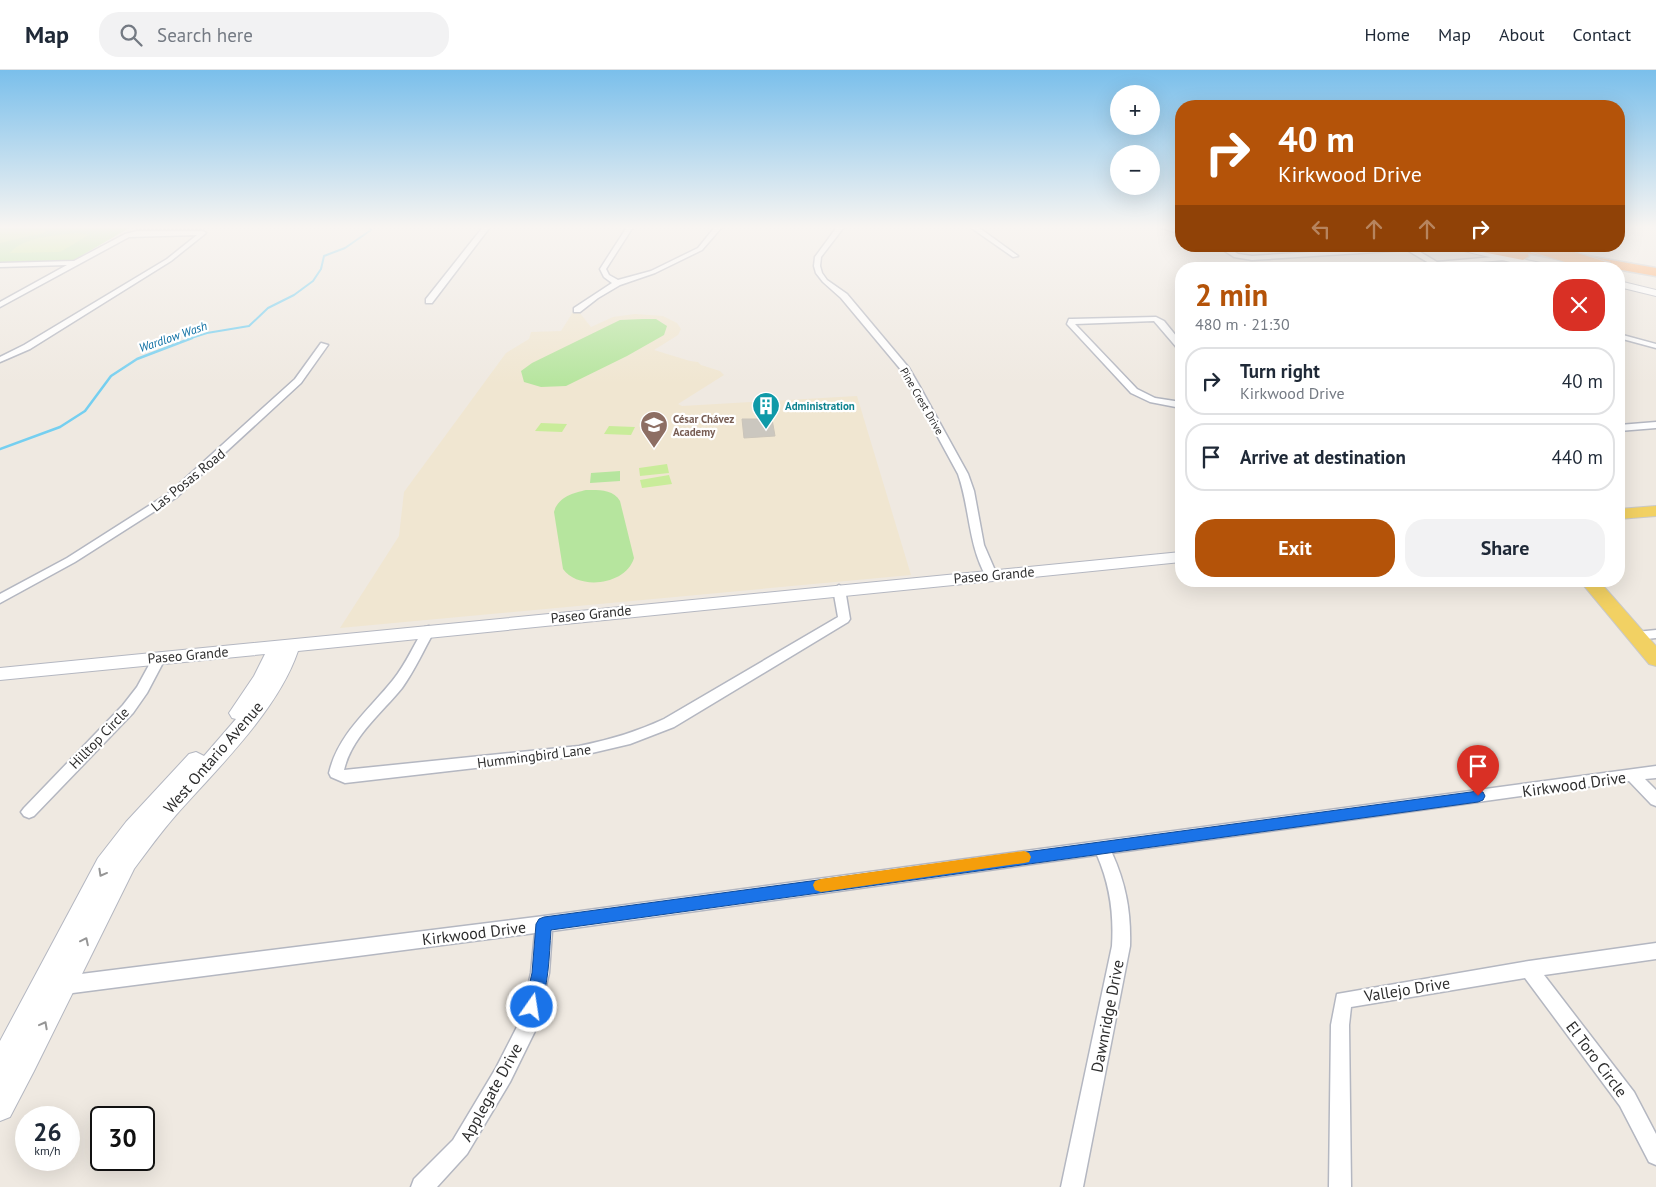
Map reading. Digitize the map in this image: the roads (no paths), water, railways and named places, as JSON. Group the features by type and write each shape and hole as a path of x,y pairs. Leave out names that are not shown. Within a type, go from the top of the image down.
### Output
{"highway":[{"path":"1625,279 1656,286"}],"main road":[{"path":"1625,285 1656,293"},
{"path":"1625,513 1656,510"},
{"name":"Paseo Grande","path":"0,674 838,589 1175,558"},
{"path":"1594,587 1656,659"},
{"name":"West Ontario Avenue","path":"0,1108 53,989 76,922 106,865 134,828 238,713 262,678 274,653 285,646"},
{"name":"West Ontario Avenue","path":"0,1068 53,989"}],"street":[{"path":"0,305 46,279"},
{"path":"0,360 27,347 138,279"},
{"path":"429,301 446,279"},
{"path":"611,279 617,283"},
{"path":"577,310 594,296 617,283 630,279"},
{"name":"Pine Crest Drive","path":"824,279 844,296 906,370 916,386 963,474 969,491 978,545 991,575"},
{"path":"1175,339 1162,323 1156,320 1072,321 1071,324 1134,390 1153,400 1175,404"},
{"path":"1625,338 1656,346"},
{"path":"1625,342 1628,339"},
{"name":"Las Posas Road","path":"0,599 85,551 173,495 200,473 298,381 324,345"},
{"path":"1625,428 1656,426"},
{"name":"Hummingbird Lane","path":"429,630 398,682 361,724 337,763 336,773 345,777 579,751 614,745 643,735 669,723 844,619 838,589"},
{"path":"1636,636 1656,634"},
{"name":"Hilltop Circle","path":"29,812 128,709 142,690 160,657"},
{"name":"Kirkwood Drive","path":"53,989 1656,772"},
{"path":"1633,776 1656,800"},
{"name":"Dawnridge Drive","path":"1072,1187 1121,946 1123,915 1118,885 1101,846"},
{"name":"Applegate Drive","path":"422,1187 460,1147 503,1075 529,1023 540,973 544,924"},
{"name":"Vallejo Drive","path":"1340,1187 1340,1026 1343,1000 1529,969 1656,951"},
{"name":"El Toro Circle","path":"1529,969 1627,1099 1656,1155"}],"waterway":[{"name":"Wardlow Wash","path":"188,339 207,333 249,326 268,308 294,295 314,279"},
{"name":"Wardlow Wash","path":"0,449 60,427 85,411 111,376 137,359 192,338"}],"place":[{"name":"Administration","path":"766,430"},
{"name":"César Chávez Academy","path":"654,449"}]}
